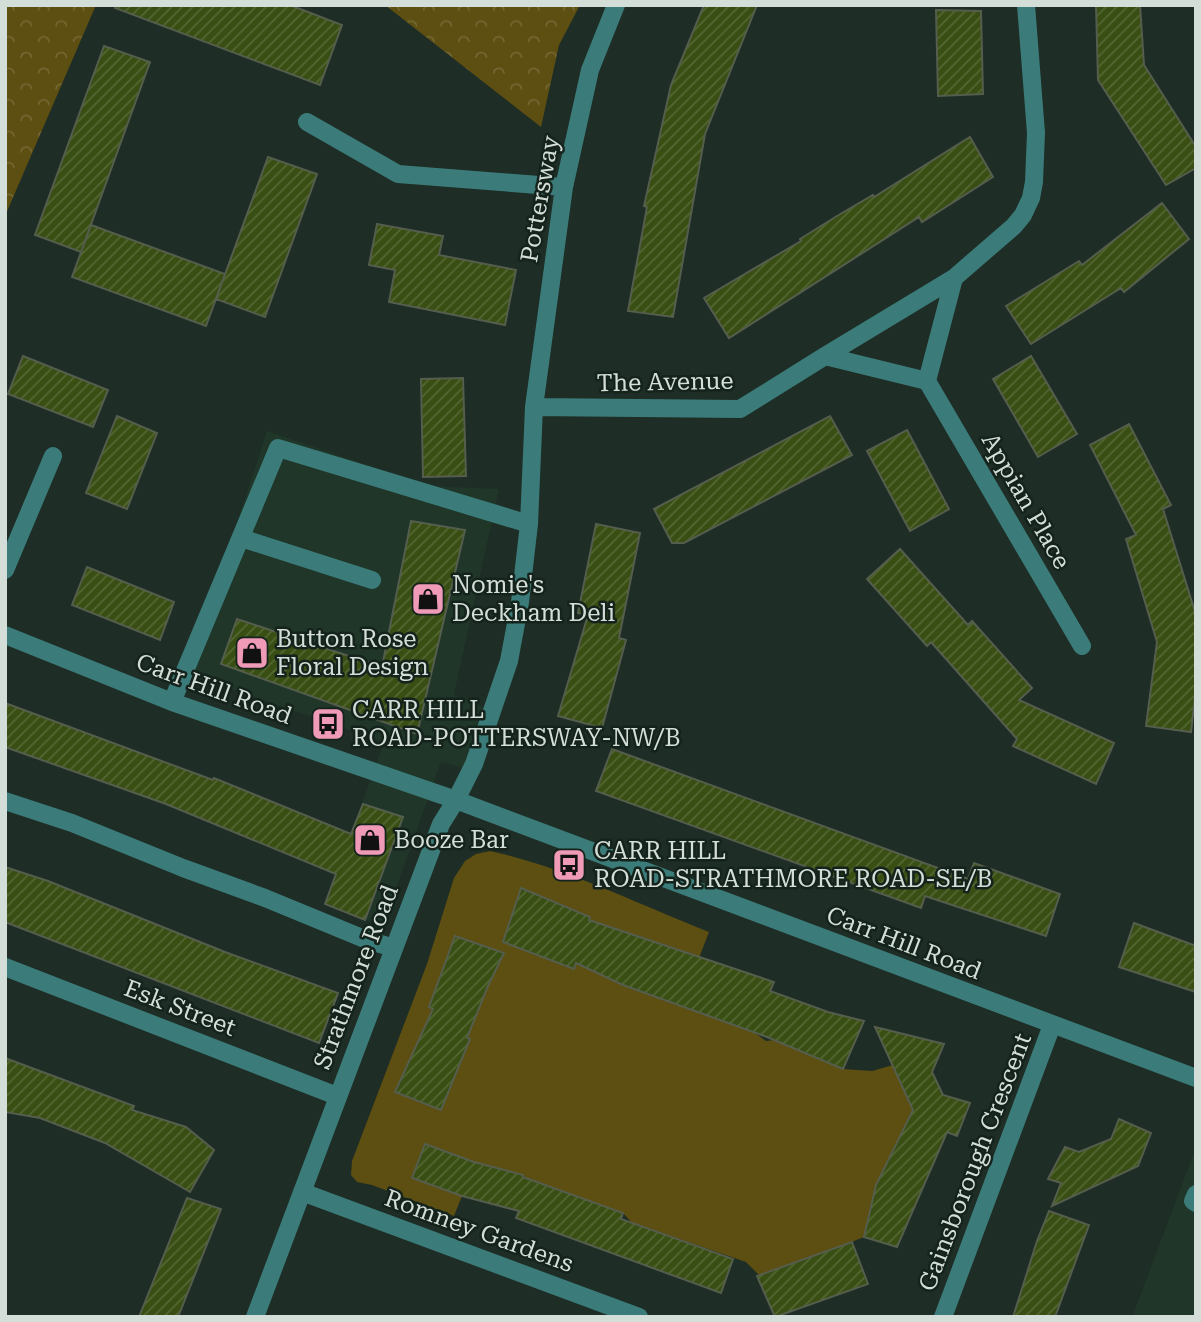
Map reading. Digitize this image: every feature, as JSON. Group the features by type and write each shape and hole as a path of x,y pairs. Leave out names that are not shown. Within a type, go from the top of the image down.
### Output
{"street":[{"name":"Pottersway","path":"534,407 564,187 590,70 616,5"},
{"name":"The Avenue","path":"534,407 740,409 954,278 1014,226 1031,198 1036,133 1026,5"},
{"path":"307,122 398,174 564,187"},
{"path":"825,356 927,381 954,278"},
{"name":"Appian Place","path":"927,381 1082,646"},
{"name":"Strathmore Road","path":"256,1317 441,824 474,764 509,661 520,602 529,524 534,407"},
{"path":"172,702 278,448 529,524"},
{"path":"5,570 53,456"},
{"path":"241,538 372,580"},
{"name":"Carr Hill Road","path":"5,635 172,702 456,800 1196,1078"},
{"path":"5,800 72,823 367,940 394,948"},
{"name":"Esk Street","path":"5,967 337,1096"},
{"name":"Gainsborough Crescent","path":"943,1317 1052,1025"},
{"name":"Romney Gardens","path":"303,1192 639,1317"},
{"path":"1196,1194 1193,1201 1196,1202"}],"shaded area":[{"path":"267,431 429,486 499,489 454,695 483,707 463,768 441,762 383,926 325,904 384,742 182,672 233,535"},
{"path":"1196,1147 1196,1317 1132,1317"}],"green space":[{"path":"5,5 96,5 5,216"},
{"path":"385,5 580,5 559,45 541,127"},
{"path":"490,851 545,866 709,932 699,958 755,1033 766,1041 774,1040 843,1069 872,1071 893,1065 919,1122 876,1185 864,1237 759,1275 746,1262 632,1223 623,1213 530,1180 523,1175 474,1162 425,1144 412,1178 462,1196 454,1216 372,1185 357,1182 351,1175 352,1161 427,964 454,878 465,861 476,854","holes":["521,889 590,917 573,969 505,939","612,927 684,952 670,1001 633,989 596,972","428,1023 470,1039 440,1110 395,1091"]}],"building":[{"path":"116,5 290,5 342,25 320,85 115,8"},
{"path":"704,5 757,5 705,134 673,317 628,311 647,207 644,206 671,85"},
{"path":"1096,5 1140,5 1144,65 1196,147 1196,168 1166,185 1098,80"},
{"path":"936,10 981,11 983,94 938,96"},
{"path":"104,46 150,62 81,252 35,235"},
{"path":"970,137 993,177 922,222 919,217 729,338 704,298"},
{"path":"268,157 317,174 265,317 216,299"},
{"path":"1162,203 1189,239 1124,292 1121,288 1031,344 1006,306 1079,261 1082,265"},
{"path":"377,224 443,236 439,255 516,270 505,325 389,302 395,270 369,265"},
{"path":"91,225 225,274 206,326 72,277"},
{"path":"23,356 108,390 93,427 8,394"},
{"path":"1031,356 1077,434 1038,457 993,379"},
{"path":"463,378 466,476 423,477 421,379"},
{"path":"117,416 157,433 127,509 86,493"},
{"path":"830,416 852,455 684,543 672,543 654,509"},
{"path":"1129,424 1171,505 1163,509 1196,615 1196,688 1191,732 1146,726 1157,642 1126,539 1136,535 1090,445"},
{"path":"907,430 949,509 910,531 867,451"},
{"path":"411,521 465,530 417,734 221,664 237,619 382,667"},
{"path":"596,524 640,533 619,638 626,640 602,728 558,716 588,615 578,613"},
{"path":"900,549 968,625 972,621 1032,688 1019,700 1114,743 1096,784 1013,746 1017,739 931,642 927,646 867,579"},
{"path":"87,567 174,602 160,640 72,605"},
{"path":"5,703 213,780 214,778 351,834 363,804 403,817 365,920 325,904 336,874 166,804 5,747"},
{"path":"612,749 968,879 974,863 1060,894 1046,936 925,896 921,908 596,791"},
{"path":"5,867 48,881 225,952 338,993 319,1043 5,922"},
{"path":"521,888 590,917 589,920 774,982 770,991 828,1012 864,1021 843,1069 767,1037 623,985 576,963 574,969 503,942"},
{"path":"1134,923 1196,946 1196,992 1119,967"},
{"path":"455,936 504,953 467,1038 470,1039 441,1110 395,1092 433,1009 429,1007"},
{"path":"875,1027 944,1044 932,1072 943,1095 970,1103 957,1136 947,1132 897,1247 864,1237 876,1185 913,1110"},
{"path":"5,1058 134,1106 132,1110 186,1127 214,1150 190,1192 105,1143 40,1118 5,1112"},
{"path":"1119,1119 1151,1133 1138,1166 1052,1206 1061,1183 1048,1179 1065,1147 1079,1152 1111,1139"},
{"path":"425,1144 474,1162 523,1175 623,1213 621,1219 733,1259 721,1293 516,1218 519,1211 462,1196 412,1178"},
{"path":"187,1198 221,1209 178,1317 139,1317"},
{"path":"1049,1211 1089,1225 1055,1317 1013,1317 1037,1241"},
{"path":"852,1242 868,1284 775,1317 757,1276"}],"place":[{"name":"Nomie's Deckham Deli","path":"428,599"},
{"name":"Button Rose Floral Design","path":"252,653"},
{"name":"CARR HILL ROAD-POTTERSWAY-NW/B","path":"328,724"},
{"name":"Booze Bar","path":"370,840"},
{"name":"CARR HILL ROAD-STRATHMORE ROAD-SE/B","path":"569,865"}]}
